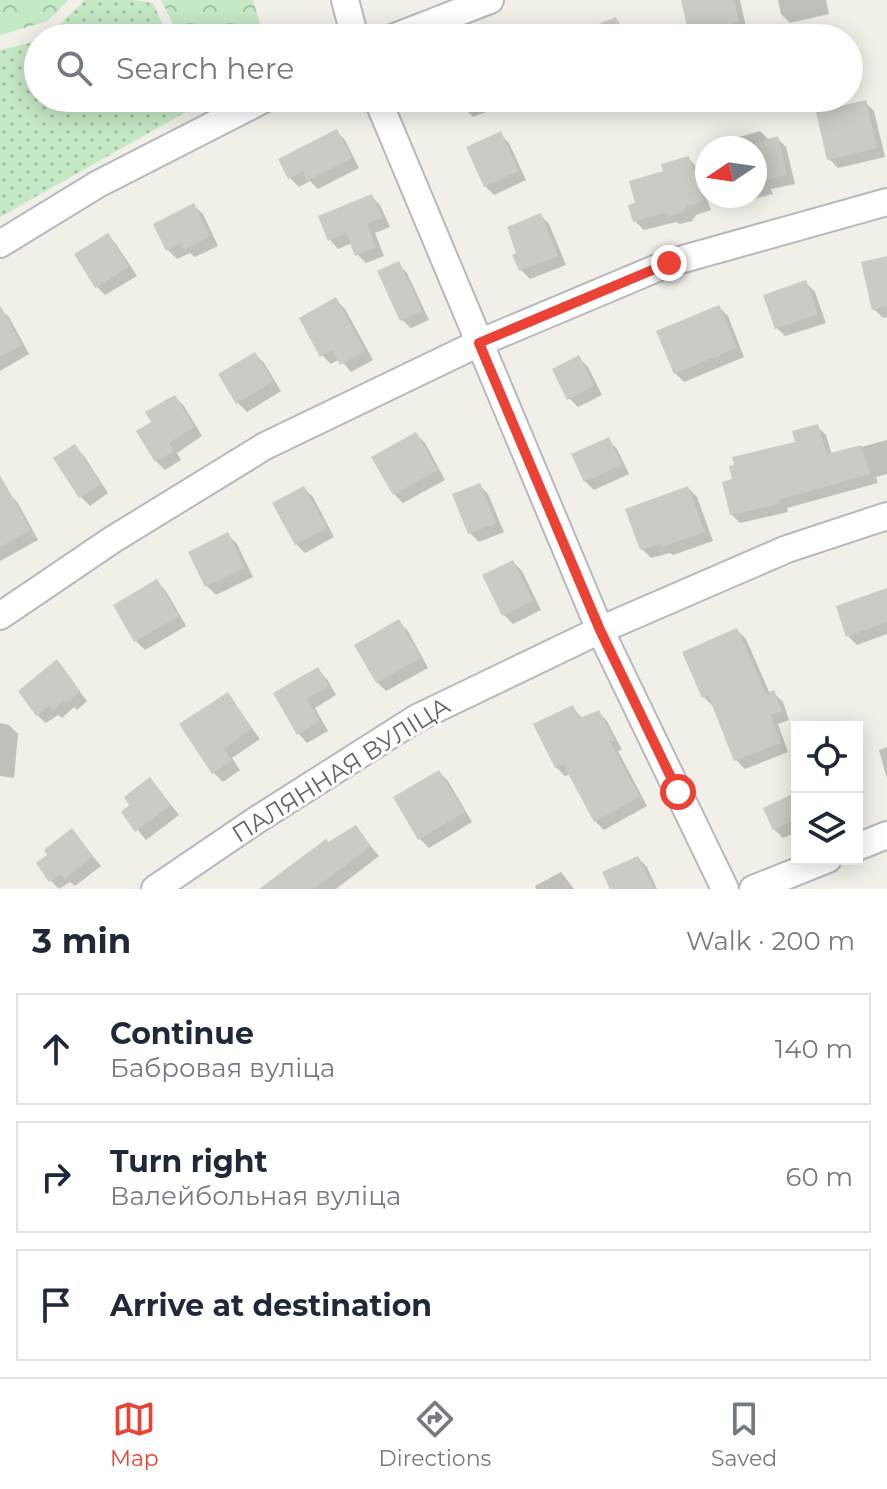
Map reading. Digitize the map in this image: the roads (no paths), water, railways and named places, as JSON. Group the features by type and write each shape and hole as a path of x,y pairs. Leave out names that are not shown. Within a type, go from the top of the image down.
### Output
{"street":[{"path":"345,0 351,24"},
{"path":"428,24 490,0"},
{"path":"0,244 98,184 239,112"},
{"path":"383,112 600,630 725,889"},
{"path":"0,616 112,540 265,446 479,343 669,263 887,202"},
{"name":"ПАЛЯННАЯ ВУЛІЦА","path":"155,889 417,718 600,630 787,549 887,516"},
{"path":"863,845 887,835"},
{"path":"753,889 813,865"}]}
